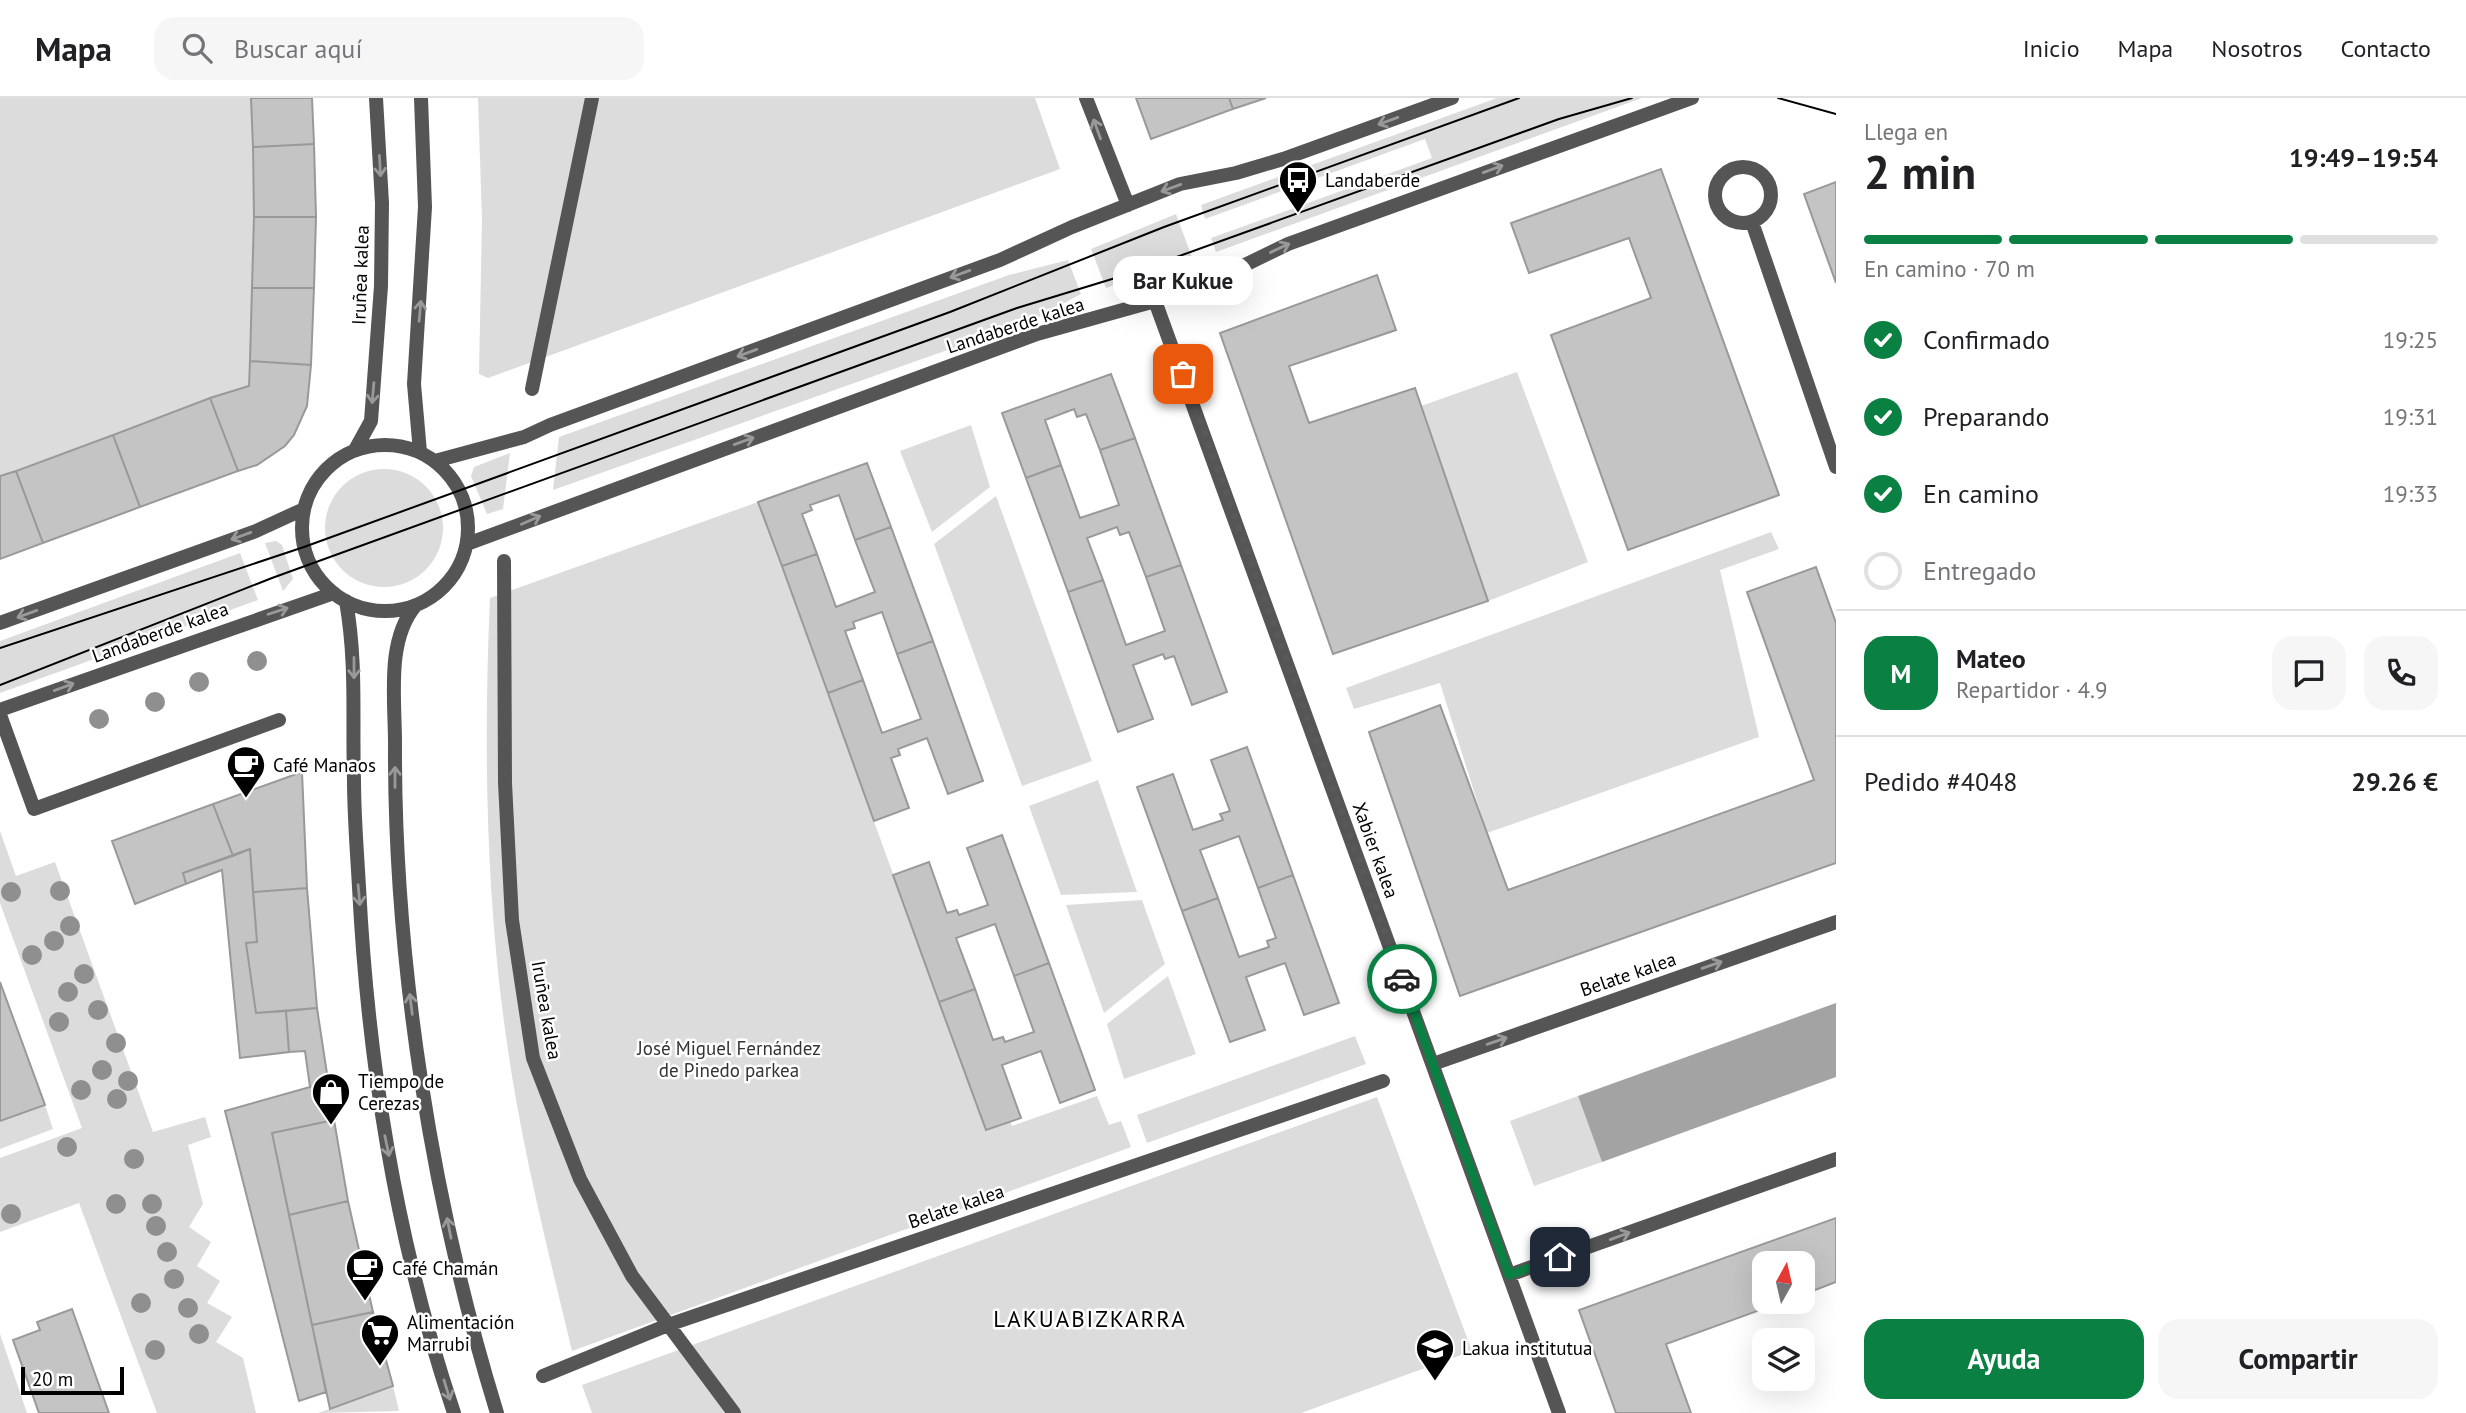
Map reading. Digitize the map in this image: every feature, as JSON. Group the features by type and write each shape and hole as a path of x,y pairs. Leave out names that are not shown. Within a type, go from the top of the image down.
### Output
{"street":[{"name":"Iruñea kalea","path":"355,450 370,421 381,286 382,203 376,98"},
{"path":"420,452 414,384 425,207 421,98"},
{"path":"532,389 592,98"},
{"path":"1086,98 1128,205"},
{"path":"435,461 524,437 550,425 1000,260 1180,184 1236,173 1283,159 1452,98"},
{"name":"Landaberde kalea","path":"467,544 1037,334 1156,302 1214,280 1288,244 1692,98"},
{"path":"1743,166 1759,171 1769,183 1772,198 1765,213 1752,222 1735,222 1722,213 1715,199 1717,183 1728,171 1743,166"},
{"path":"1752,222 1836,467"},
{"name":"Xabier kalea","path":"1156,302 1559,1413"},
{"path":"388,444 420,452 435,461 459,490 466,507 467,544 460,564 449,580 434,594 416,605 393,610 369,609 340,597 321,580 304,547 304,509 314,484 332,464 355,450 388,444"},
{"path":"0,623 249,533 304,509"},
{"name":"Iruñea kalea","path":"504,561 505,783 512,920 533,1058 580,1179 632,1276 734,1413"},
{"path":"340,597 354,646 354,780 359,891 380,1115 424,1316 454,1413"},
{"name":"Landaberde kalea","path":"0,713 340,597"},
{"path":"416,605 404,620 399,636 395,687 399,893 412,1011 462,1296 496,1413"},
{"path":"0,713 34,809 279,720"},
{"name":"Belate kalea","path":"1433,1064 1836,922"},
{"name":"Belate kalea","path":"543,1376 668,1325 1383,1081"},
{"path":"1509,1275 1836,1159"}],"green space":[{"path":"0,98 251,98 254,217 249,386 0,476"},
{"path":"478,98 1035,98 1060,169 488,378 479,374 482,219"},
{"path":"1497,98 1642,98 1216,252 1211,238 1432,158 1425,139 1205,219 1201,205"},
{"path":"1176,214 1193,260 1106,288 1091,249"},
{"path":"1068,260 1081,294 1035,319 553,490 559,437 1009,275"},
{"path":"1517,372 1588,562 1488,601 1421,406"},
{"path":"971,425 990,487 932,532 900,451"},
{"path":"510,453 503,509 487,514 471,476 474,467"},
{"path":"384,469 406,474 426,486 438,506 443,528 438,550 426,570 406,582 384,587 362,582 342,570 330,550 325,528 330,506 342,486 362,474"},
{"path":"996,496 1092,761 1022,786 934,544"},
{"name":"José Miguel Fernández de Pinedo parkea","path":"758,502 986,1130 1010,1121 1012,1126 1097,1096 1109,1125 1121,1121 1131,1147 572,1351 539,1214 503,1017 492,897 487,777 490,598"},
{"path":"1771,532 1779,549 1720,570 1759,737 1487,833 1440,683 1354,709 1346,688"},
{"path":"276,541 282,545 293,579 283,591 265,543"},
{"path":"240,553 258,600 0,693 0,641"},
{"path":"1098,780 1137,892 1061,895 1029,806"},
{"path":"0,831 16,876 55,862 153,1132 205,1117 211,1137 188,1145 203,1204 189,1227 211,1242 197,1266 220,1281 207,1303 232,1317 216,1342 243,1358 256,1413 157,1413 79,1203 0,1232 0,1158 82,1128 0,903"},
{"path":"1142,900 1165,964 1104,1013 1066,905"},
{"path":"1168,976 1196,1054 1124,1079 1107,1024"},
{"path":"1355,1036 1366,1064 1147,1143 1137,1115"},
{"path":"1578,1096 1602,1162 1534,1186 1510,1121"},
{"path":"1377,1097 1472,1351 1301,1413 592,1413 582,1385"},
{"path":"45,1105 53,1129 0,1149 0,1121"},
{"path":"0,1334 27,1413 0,1413"},
{"path":"393,1386 399,1411 318,1413"}],"shaded area":[{"path":"1836,1003 1836,1077 1602,1162 1578,1096"}],"building":[{"path":"251,98 312,98 314,144 253,147"},
{"path":"1136,98 1229,98 1233,109 1151,139"},
{"path":"1229,98 1266,98 1233,109"},
{"path":"314,144 316,217 254,217 253,147"},
{"path":"1661,169 1779,495 1628,550 1551,335 1651,298 1629,238 1529,273 1511,223"},
{"path":"1836,182 1836,283 1804,194"},
{"path":"254,217 316,217 314,288 252,288"},
{"path":"1377,275 1396,330 1289,366 1309,423 1415,388 1488,601 1333,654 1220,333"},
{"path":"252,288 314,288 311,365 250,361"},
{"path":"250,361 311,365 307,406 294,435 285,446 257,465 238,471 210,398 249,386"},
{"path":"1111,374 1135,438 1100,450 1086,414 1077,417 1074,409 1045,420 1061,465 1026,478 1002,413"},
{"path":"210,398 238,471 140,507 113,435"},
{"path":"113,435 140,507 43,543 16,471"},
{"path":"1135,438 1181,565 1146,577 1129,532 1120,535 1117,527 1087,538 1103,580 1068,592 1026,478 1061,465 1080,518 1119,505 1100,450"},
{"path":"867,463 891,527 855,540 839,495 810,505 812,510 802,514 817,554 782,566 758,502"},
{"path":"16,471 43,543 0,559 0,476"},
{"path":"891,527 933,641 897,654 882,612 853,622 855,628 845,631 863,680 828,693 782,566 817,554 836,607 875,592 855,540"},
{"path":"1181,565 1227,692 1192,705 1174,656 1165,659 1163,654 1133,665 1153,719 1118,732 1068,592 1103,580 1126,645 1165,631 1146,577"},
{"path":"1816,567 1836,623 1836,863 1460,996 1369,732 1440,705 1508,890 1814,780 1747,592"},
{"path":"933,641 983,781 948,794 927,738 898,749 900,755 891,758 909,808 874,821 828,693 863,680 882,733 921,719 897,654"},
{"path":"1247,747 1293,875 1258,888 1239,836 1200,850 1218,898 1182,911 1137,787 1173,774 1193,830 1223,820 1220,814 1230,811 1211,760"},
{"path":"302,772 307,888 253,892 250,849 233,856 213,804"},
{"path":"213,804 233,856 183,873 186,884 135,904 112,841"},
{"path":"1002,835 1049,963 1014,976 995,924 956,938 975,989 939,1002 893,875 929,862 947,913 957,910 959,915 988,905 967,848"},
{"path":"250,849 257,942 246,943 256,1013 286,1011 289,1052 240,1058 222,870 186,884 183,873"},
{"path":"1293,875 1339,1003 1304,1015 1285,963 1246,977 1265,1030 1230,1042 1182,911 1218,898 1239,957 1269,947 1267,941 1276,938 1258,888"},
{"path":"307,888 317,1008 256,1013 246,943 257,942 253,892"},
{"path":"1049,963 1095,1090 1060,1103 1041,1051 1002,1065 1021,1118 986,1130 939,1002 975,989 993,1040 1003,1037 1005,1042 1034,1032 1014,976"},
{"path":"0,982 45,1105 0,1121"},
{"path":"317,1008 334,1120 272,1133 326,1392 299,1401 225,1111 310,1087 305,1051 289,1052 286,1011"},
{"path":"334,1120 348,1201 289,1215 272,1133"},
{"path":"348,1201 373,1312 312,1325 289,1215"},
{"path":"1836,1218 1836,1282 1815,1290 1815,1251 1752,1251 1752,1313 1666,1344 1691,1413 1616,1413 1579,1310"},
{"path":"72,1309 109,1413 39,1413 13,1340 40,1330 37,1322"},
{"path":"373,1312 393,1386 330,1409 312,1325"}],"tram line":[{"path":"0,648 304,547 950,312 1164,227 1519,98"},
{"path":"0,685 272,578 1017,308 1135,272 1559,119 1632,98"},
{"path":"1778,98 1836,114"}],"way so far":[{"path":"1183,374 1402,979"}],"place":[{"name":"Landaberde","path":"1298,214"},
{"name":"Bar Kukue","path":"1183,374"},
{"name":"Café Manaos","path":"246,799"},
{"name":"Tiempo de Cerezas","path":"331,1126"},
{"name":"Café Chamán","path":"365,1302"},
{"name":"Alimentación Marrubi","path":"380,1367"},
{"name":"Lakua institutua","path":"1435,1382"}],"district":[{"name":"LAKUABIZKARRA","path":"1090,1319"}],"route":[{"path":"1402,979 1509,1275 1560,1257"}]}
